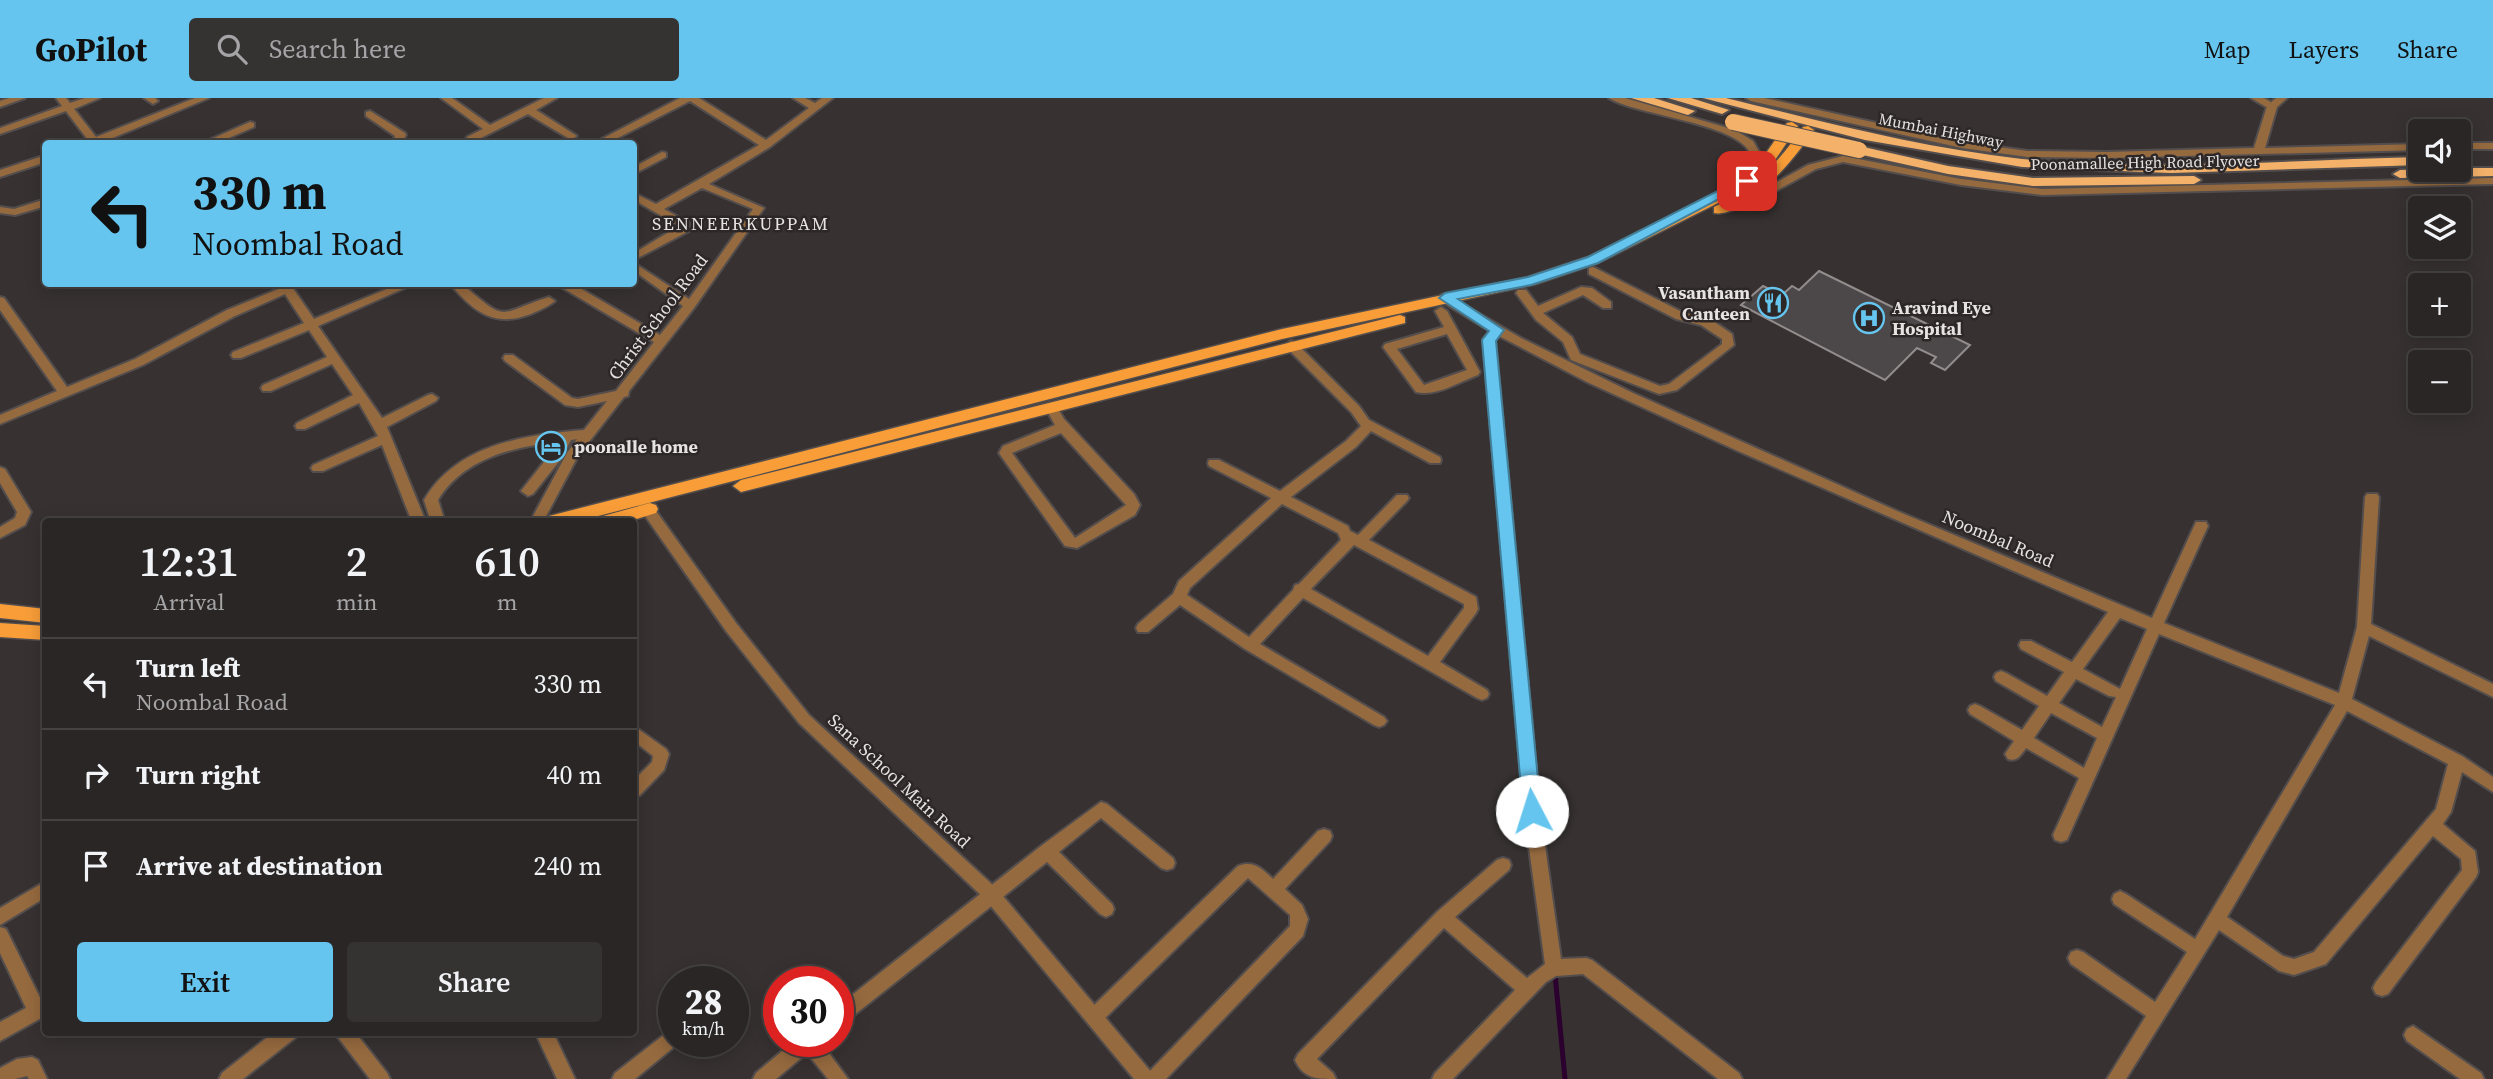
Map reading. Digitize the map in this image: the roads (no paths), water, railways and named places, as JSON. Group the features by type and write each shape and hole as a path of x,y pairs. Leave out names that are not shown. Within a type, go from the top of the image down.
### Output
{"highway":[{"name":"Poonamallee High Road Flyover","path":"1638,98 1733,122 1976,175 2052,183 2493,172"},
{"path":"1675,98 1800,128 1856,150 2024,172 2126,174 2239,166"},
{"name":"Mumbai Highway","path":"1710,98 1996,160 2092,167 2408,160"},
{"path":"2471,160 2493,159"}],"main road":[{"path":"571,518 643,505 1051,407 1531,281 1593,260 1742,184 1764,166 1800,128"},
{"path":"612,518 643,505 1282,334 1443,304 1459,307 1522,293 1593,271 1746,197 1773,176 1800,128"},
{"path":"0,611 42,616"},
{"path":"0,630 42,633"}],"street":[{"path":"0,104 20,98"},
{"path":"0,131 65,103 94,98"},
{"path":"97,140 204,98"},
{"path":"446,98 489,129"},
{"path":"474,140 489,129 552,98"},
{"path":"605,140 690,98 766,145"},
{"path":"799,98 817,108"},
{"path":"656,209 766,145 828,98"},
{"path":"1614,98 1731,132 1743,138 1755,150 1756,161 1742,184"},
{"path":"1751,98 1942,141 2001,151 2107,155 2408,146"},
{"path":"2256,98 2272,106"},
{"path":"2259,150 2272,106 2282,98"},
{"path":"65,103 90,140"},
{"path":"528,110 572,136"},
{"path":"370,114 401,135 399,140"},
{"path":"214,140 245,127 230,119"},
{"path":"713,129 727,121"},
{"path":"117,133 122,140"},
{"path":"2471,146 2493,146"},
{"path":"1730,205 1770,190 1822,163 1856,150 1962,182 2042,192 2493,181"},
{"path":"637,169 662,155"},
{"path":"0,174 42,159"},
{"name":"Christ School Road","path":"538,518 573,453 624,393 691,305 759,208 701,184"},
{"path":"637,198 685,225 685,229 637,255"},
{"path":"0,210 15,212 42,202"},
{"path":"637,269 691,305"},
{"path":"1522,293 1536,311 1568,340 1575,357 1659,390 1673,387 1728,345 1728,337 1705,321 1693,316 1680,316 1593,271"},
{"path":"0,420 139,362 219,318 284,287"},
{"path":"287,287 383,431 417,518"},
{"path":"237,355 401,287"},
{"path":"459,287 493,316 502,320 511,319 549,301"},
{"path":"570,287 662,342"},
{"path":"1536,311 1581,291 1588,291 1606,304"},
{"path":"0,301 65,393"},
{"path":"1443,304 1451,329 1473,374 1428,390 1420,389 1389,347 1451,329"},
{"name":"Noombal Road","path":"1459,307 1530,350 1860,501 2157,627 2344,702 2457,761 2493,785"},
{"path":"1498,330 1489,340 1532,811 1554,968"},
{"path":"1292,345 1366,423 1435,460"},
{"path":"267,388 335,358"},
{"path":"509,358 569,402 578,403 624,393"},
{"path":"301,426 361,397"},
{"path":"317,468 383,431 432,398"},
{"path":"1051,407 1063,427 1129,497 1133,505 1130,511 1077,543 1070,542 1006,453 1008,449 1063,427"},
{"path":"1143,628 1179,597 1184,585 1280,498 1351,444 1368,427 1366,423"},
{"path":"437,518 430,500 438,483 467,462 540,437 589,434"},
{"path":"528,491 556,456 567,435"},
{"path":"1214,463 1471,601 1471,609 1430,663"},
{"path":"0,533 20,521 24,513 1,476"},
{"path":"2116,1079 2217,919 2344,702 2364,627 2372,497"},
{"path":"1250,645 1348,541 1402,498"},
{"name":"Sana School Main Road","path":"643,505 731,627 804,719 991,894 1146,1079"},
{"path":"2061,835 2201,526"},
{"path":"1300,590 1482,694"},
{"path":"1179,597 1250,645 1380,721"},
{"path":"2013,754 2118,610"},
{"path":"2364,627 2493,691"},
{"path":"2026,645 2114,692"},
{"path":"2001,677 2096,732"},
{"path":"1975,710 2078,772"},
{"path":"637,734 662,754 659,765 637,787"},
{"path":"2217,919 2279,963 2294,967 2307,965 2320,958 2443,812 2457,761"},
{"path":"854,1004 1101,809 1167,863"},
{"path":"2382,988 2470,872 2469,856 2432,825"},
{"path":"1274,889 1324,836"},
{"path":"1046,851 1106,909"},
{"path":"1326,1079 1304,1060 1443,917 1503,864"},
{"path":"1094,1017 1237,875 1252,871 1296,910 1300,919 1297,930 1154,1079"},
{"path":"0,917 42,891"},
{"path":"2120,899 2198,950"},
{"path":"1443,917 1527,989"},
{"path":"0,935 37,1011 0,1032"},
{"path":"2077,958 2157,1014"},
{"path":"1441,1079 1540,976 1554,968 1587,966 1733,1079"},
{"path":"2413,1035 2475,1079"},
{"path":"228,1079 284,1036"},
{"path":"346,1036 381,1079"},
{"path":"546,1036 566,1079"},
{"path":"621,1079 658,1049"},
{"path":"762,1079 789,1057"},
{"path":"822,1057 839,1079"},
{"path":"0,1078 25,1066 32,1066 38,1079"}],"waterway":[{"path":"1555,974 1565,1079"}],"place":[{"name":"Vasantham Canteen","path":"1773,303"},
{"name":"Aravind Eye Hospital","path":"1869,318"},
{"name":"poonalle home","path":"551,447"}],"district":[{"name":"SENNEERKUPPAM","path":"741,224"}]}
